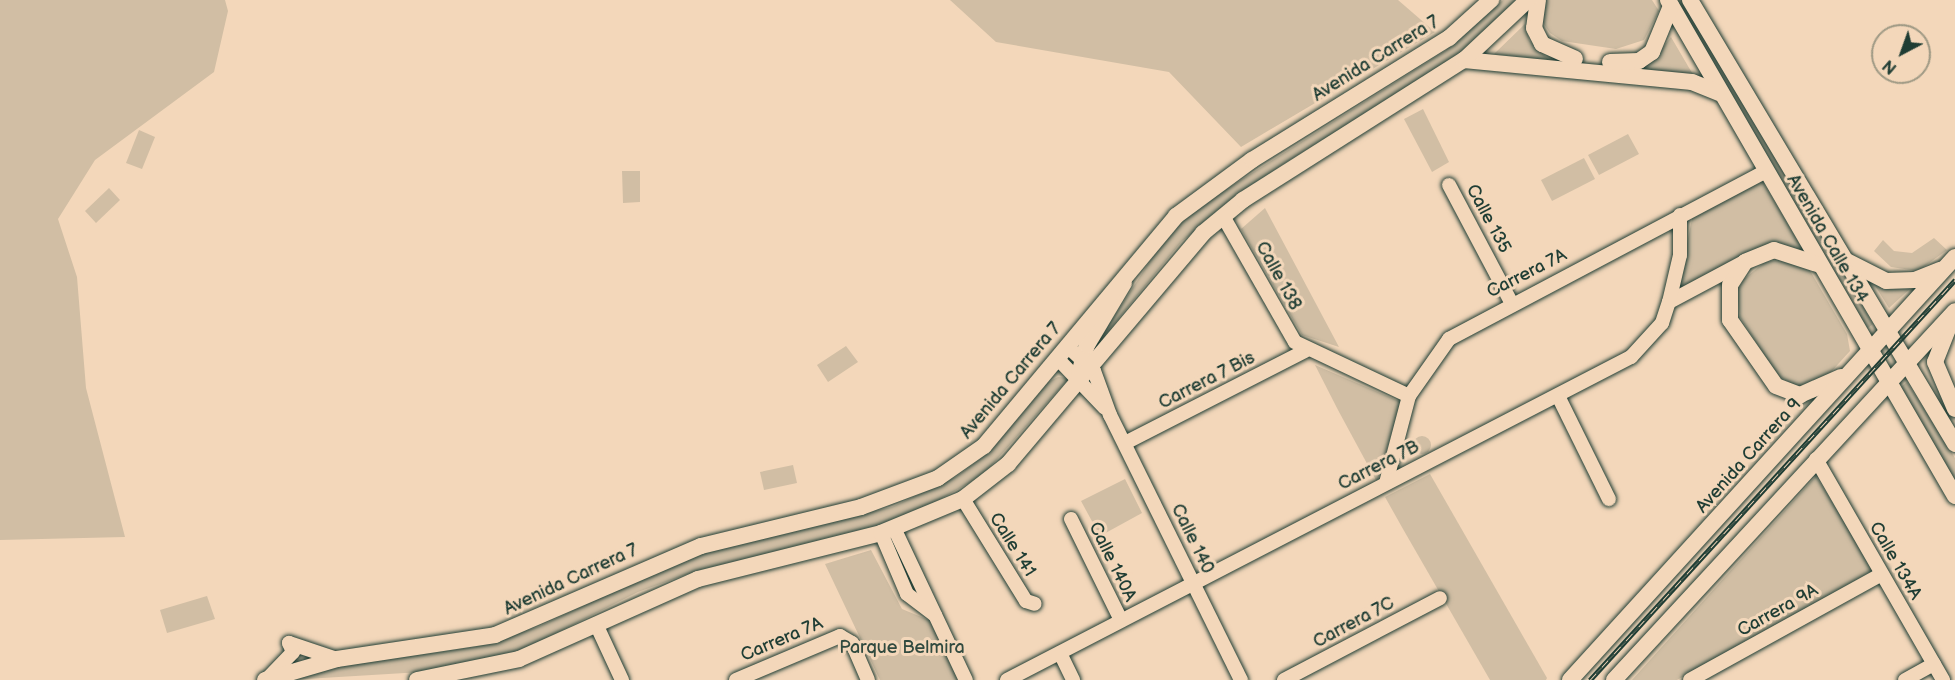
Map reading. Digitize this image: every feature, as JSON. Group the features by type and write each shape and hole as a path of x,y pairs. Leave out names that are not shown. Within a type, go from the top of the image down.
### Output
{"main road":[{"name":"Avenida Carrera 7","path":"267,679 338,659 495,635 701,546 900,495 938,478 984,446 1162,229 1210,189 1442,42 1491,0"},
{"path":"1086,362 1174,262 1223,216 1464,60 1528,0"},
{"path":"1538,0 1534,28 1547,50 1621,63 1639,61 1656,47 1669,3"},
{"name":"Avenida Calle 134","path":"1669,3 1821,265 1886,383 1955,496"},
{"name":"Avenida Calle 134","path":"1696,3 1886,335 1952,437"},
{"path":"1464,60 1692,82 1722,94"},
{"path":"1821,265 1774,250 1745,262 1730,285 1730,320 1762,374 1776,386 1800,395 1854,369"},
{"path":"1839,255 1886,281 1915,280 1952,261"},
{"name":"Avenida Carrera 9","path":"1570,680 1952,261"},
{"path":"417,680 471,676 527,656 596,624 735,566 887,531 963,499 1008,464 1078,378 1116,304 1128,271"},
{"path":"1614,680 1886,383 1955,312"},
{"path":"1955,312 1935,362 1955,409"}],"street":[{"name":"Carrera 7A","path":"1386,483 1409,396 1449,339 1511,302 1766,171"},
{"name":"Calle 135","path":"1449,185 1511,302"},
{"path":"1669,302 1680,255 1680,215"},
{"name":"Calle 138","path":"1223,216 1290,335 1305,351"},
{"path":"1669,302 1745,262"},
{"name":"Carrera 7B","path":"1006,680 1192,581 1631,357 1662,323 1669,302"},
{"path":"1305,351 1409,396"},
{"name":"Carrera 7 Bis","path":"1125,443 1305,351"},
{"name":"Calle 140","path":"1062,352 1086,362 1241,680"},
{"name":"Calle 140","path":"1062,352 1078,378 1110,415"},
{"path":"1558,396 1609,499"},
{"name":"Calle 134A","path":"1816,459 1943,680"},
{"name":"Calle 141","path":"963,499 1026,601 1035,604"},
{"name":"Calle 140A","path":"1071,519 1121,620"},
{"path":"887,531 907,594 937,616 966,680"},
{"name":"Carrera 9A","path":"1690,680 1882,574"},
{"name":"Carrera 7C","path":"1284,680 1440,598"},
{"path":"596,624 622,680"},
{"name":"Carrera 7A","path":"736,680 844,637 868,680"},
{"path":"267,679 293,652 289,643 338,659"},
{"path":"1060,653 1074,680"},
{"path":"1905,680 1934,664"}],"green space":[{"path":"0,0 225,0 228,11 214,72 95,160 58,219 77,277 86,388 125,537 0,540"},
{"path":"950,0 1398,0 1435,32 1241,147 1169,72 996,42"},
{"path":"1503,0 1522,0 1468,50 1280,166 1182,241 1091,352 1167,235 1203,204 1445,51"},
{"path":"1546,0 1652,0 1659,11 1644,40 1616,49 1562,41 1550,33 1542,21"},
{"path":"1672,0 1684,0 1873,324 1864,331"},
{"path":"1525,24 1529,40 1549,60 1494,54"},
{"path":"1671,37 1695,78 1632,68 1654,59"},
{"path":"1423,109 1449,162 1432,172 1404,119"},
{"path":"139,130 155,137 142,169 126,163"},
{"path":"1628,134 1639,154 1599,175 1588,155"},
{"path":"1584,158 1595,179 1552,201 1541,180"},
{"path":"622,171 640,171 640,202 623,203"},
{"path":"1761,179 1803,250 1773,243 1677,293 1693,214"},
{"path":"109,188 120,200 96,223 85,211"},
{"path":"1265,208 1339,347 1302,335 1241,229"},
{"path":"1934,238 1947,250 1918,271 1891,267 1874,251 1883,240 1894,251 1912,253"},
{"path":"1779,260 1809,269 1847,334 1850,351 1820,384 1797,387 1777,375 1740,317 1737,291 1744,279 1765,262"},
{"path":"1874,284 1880,286 1913,286 1889,308"},
{"path":"846,346 858,362 828,382 817,365"},
{"path":"1315,365 1401,402 1377,482 1338,410"},
{"path":"1058,377 1069,378 983,475 921,510 872,528 696,571 638,592 523,650 438,671 289,680 326,668 475,647 538,627 694,554 892,507 956,477 980,459 1044,384"},
{"path":"1907,382 1955,458 1955,488 1895,392"},
{"path":"1422,436 1428,439 1431,445 1428,451 1422,454 1416,451 1413,445 1416,439"},
{"path":"793,465 797,483 764,490 760,472"},
{"path":"1430,474 1547,678 1546,680 1490,680 1385,497"},
{"path":"1816,476 1874,570 1677,680 1632,680"},
{"path":"1125,479 1142,513 1100,536 1081,501"},
{"name":"Parque Belmira","path":"871,550 902,609 931,621 960,680 880,680 825,564"},
{"path":"207,596 215,619 167,633 160,610"}],"railway":[{"path":"1590,680 1955,280"}]}
